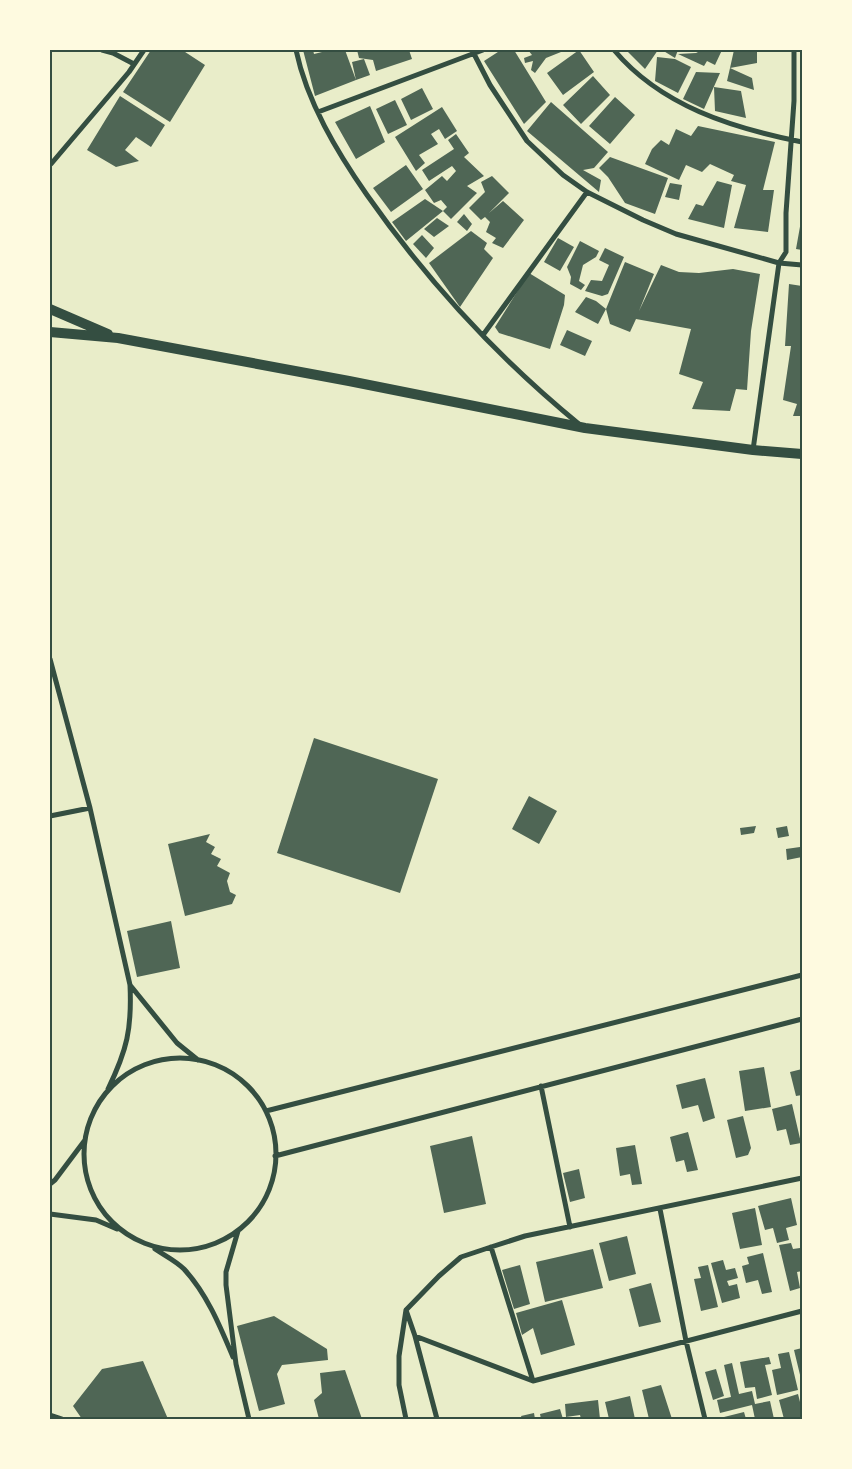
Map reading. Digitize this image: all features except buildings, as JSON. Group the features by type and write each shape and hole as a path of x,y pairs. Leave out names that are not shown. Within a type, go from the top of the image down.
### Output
{"main road":[{"path":"50,309 118,338"},
{"path":"50,332 118,338 585,428 753,450 802,454"}],"street":[{"path":"102,50 113,53 134,64"},
{"path":"50,166 144,50"},
{"path":"296,50 305,82 318,112 357,180 394,233 458,312 527,380 585,428"},
{"path":"318,112 472,52 483,50"},
{"path":"614,50 625,63 650,85 682,105 714,119 802,142"},
{"path":"753,450 779,263 786,252 786,213 794,101 794,50"},
{"path":"472,52 490,85 527,141 563,175 587,192 676,234 779,263 802,265"},
{"path":"482,335 587,192"},
{"path":"50,659 90,808 130,985 131,1008 127,1046 107,1092 93,1114 85,1140 84,1166 90,1190 104,1213 122,1231"},
{"path":"50,816 90,808"},
{"path":"266,1111 802,975"},
{"path":"130,985 177,1043 198,1060"},
{"path":"275,1156 802,1019"},
{"path":"107,1092 126,1075 148,1064 173,1059 198,1060 214,1065 244,1083 266,1111 273,1133 275,1156 272,1177 265,1197 253,1215 238,1230 219,1242 197,1249 175,1250 152,1247"},
{"path":"541,1086 570,1227"},
{"path":"50,1184 85,1140"},
{"path":"406,1419 400,1385 399,1356 406,1310 439,1276 461,1257 525,1236 802,1178"},
{"path":"660,1209 686,1341 705,1419"},
{"path":"50,1214 96,1220 152,1247 182,1267 200,1289 216,1316 236,1364"},
{"path":"238,1230 226,1272 226,1285 236,1364 249,1419"},
{"path":"490,1247 533,1381"},
{"path":"406,1310 416,1336 438,1419"},
{"path":"416,1336 533,1381 802,1311"},
{"path":"50,1415 62,1419"}]}
